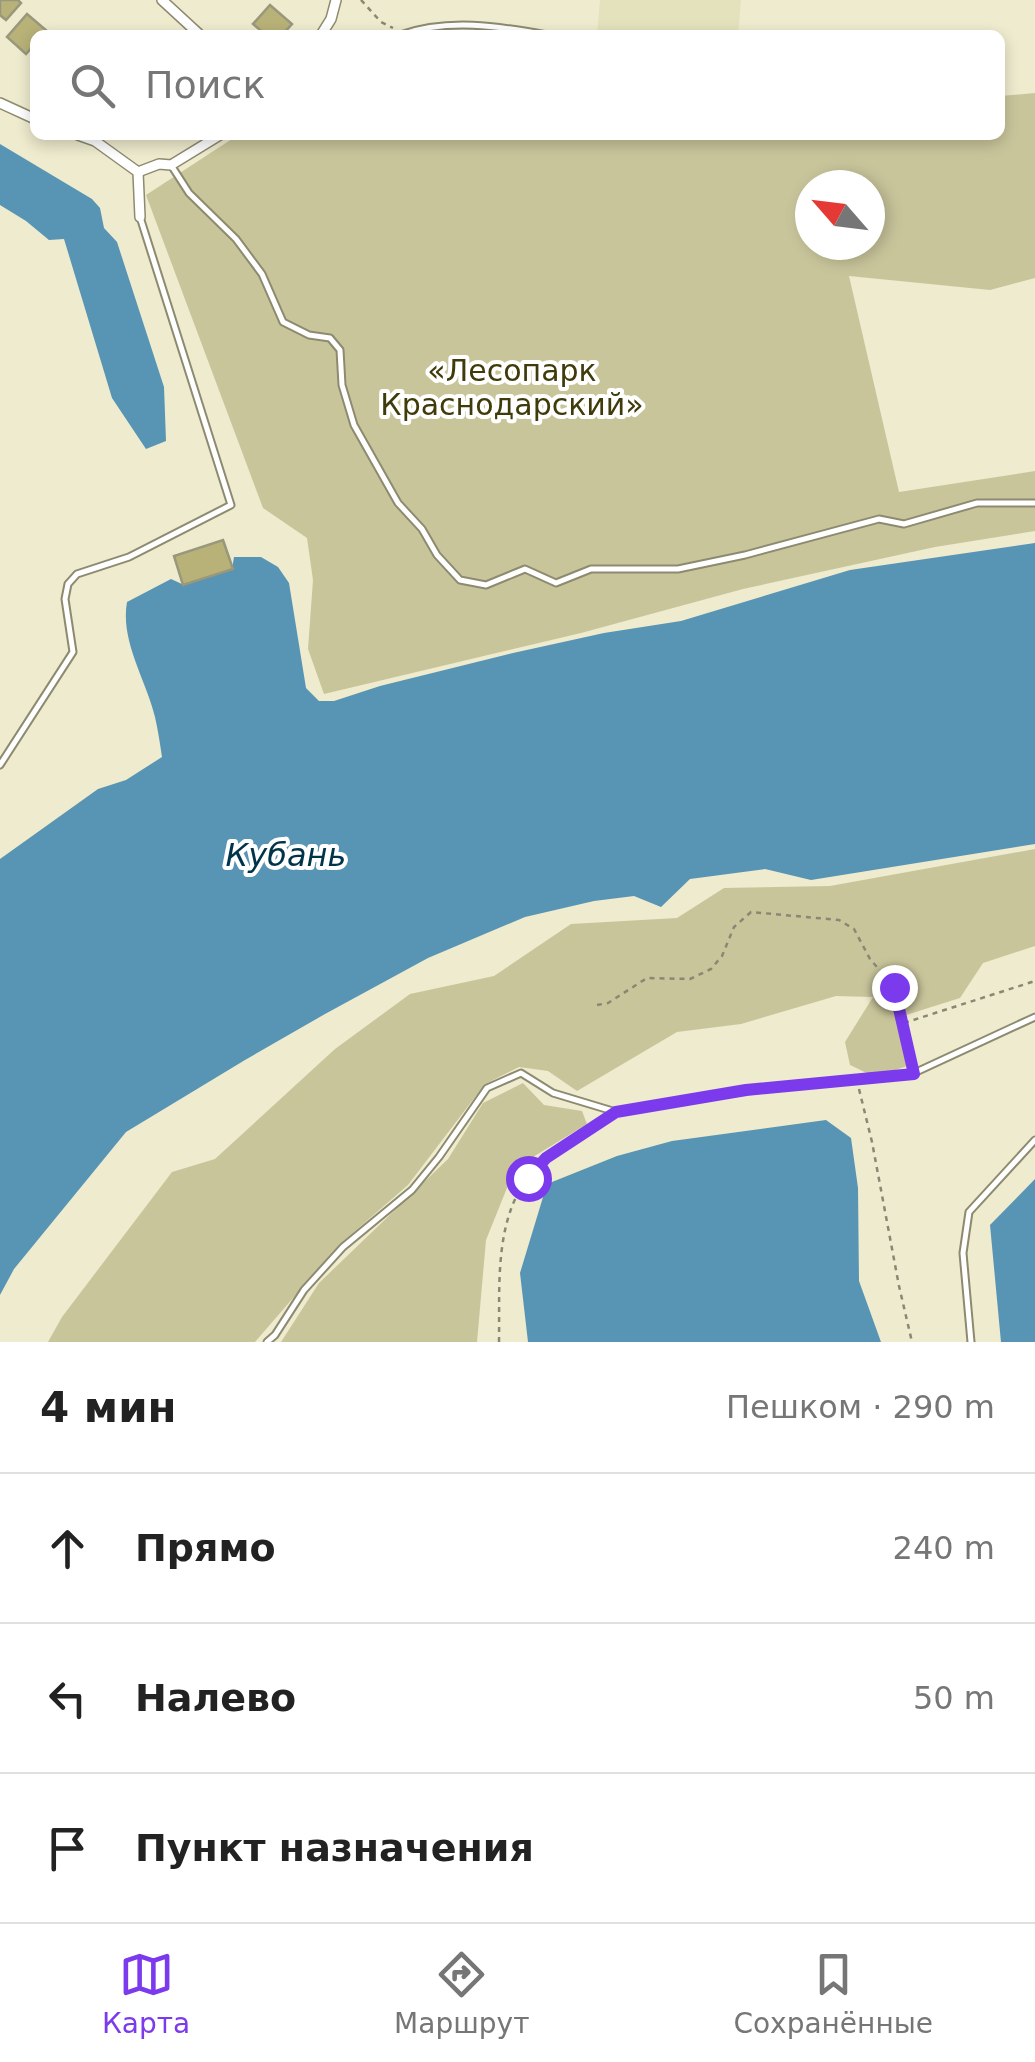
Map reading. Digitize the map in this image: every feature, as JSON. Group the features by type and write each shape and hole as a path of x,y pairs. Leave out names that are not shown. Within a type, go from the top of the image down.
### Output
{"street":[{"path":"162,0 195,30"},
{"path":"324,30 336,0"},
{"path":"0,103 30,117"},
{"path":"92,140 138,172"},
{"path":"138,172 171,164 212,140"},
{"path":"138,172 140,217"}],"lane":[{"path":"422,30 452,24 519,30"},
{"path":"171,164 189,192 236,239 262,274 283,322 309,335 330,338 340,350 342,386 354,425 398,503 460,580 486,585 525,569 556,583 591,568 678,569 878,519 904,524 977,503 1035,503"},
{"path":"0,765 73,652 64,598 68,584 78,574 129,556 231,505 140,217"},
{"path":"267,1342 304,1290 343,1247 412,1190 487,1088 521,1073 553,1094 616,1112 746,1090 914,1074 1035,1017"},
{"path":"971,1342 963,1254 970,1212 1035,1140"}],"path":[{"path":"361,0 381,22 395,30"},
{"path":"597,1005 608,1003 647,978 690,979 712,969 734,927 750,912 839,920 854,929 870,959 894,987 914,1074"},
{"path":"903,1024 1035,981"},
{"path":"856,1080 912,1342"},
{"path":"499,1342 500,1261 512,1204 546,1158 616,1112"}],"shaded area":[{"path":"600,0 741,0 738,30 597,30"}],"green space":[{"name":"«Лесопарк Краснодарский»","path":"1035,93 1035,278 990,290 849,276 899,492 1035,471 1035,531 935,547 743,589 581,633 324,694 308,649 313,580 307,538 263,508 146,195 230,140 1005,140 1005,96"},
{"path":"1035,849 1035,946 983,963 960,998 906,1015 910,1065 875,1077 850,1065 845,1042 873,997 836,996 741,1024 677,1032 577,1091 548,1071 519,1067 485,1084 408,1185 339,1245 255,1342 48,1342 62,1317 172,1172 215,1159 335,1049 410,994 494,976 571,924 677,918 724,888 830,886"},
{"path":"523,1083 544,1105 582,1111 587,1124 515,1168 486,1240 477,1342 281,1342 319,1283 448,1159 483,1103"}],"water":[{"path":"0,144 92,199 100,208 104,228 117,242 164,387 166,441 146,449 112,398 64,239 49,240 0,205"},
{"name":"Кубань","path":"1035,543 1035,844 811,880 765,869 690,879 661,907 634,896 594,901 525,917 428,958 126,1132 14,1269 0,1295 0,859 98,789 126,780 162,757 155,717 130,646 127,602 171,579 184,585 232,569 234,557 261,557 278,567 289,583 306,688 319,701 334,701 513,653 681,621 850,570"},
{"path":"826,1120 851,1138 858,1188 859,1281 881,1342 528,1342 520,1273 547,1184 617,1156 672,1141"},
{"path":"1035,1179 1035,1342 1001,1342 990,1225"}],"building":[{"path":"0,0 21,3 6,20 0,15"},
{"path":"270,5 292,24 287,30 260,30 253,24"},
{"path":"27,14 46,30 30,30 30,50 26,54 7,37"},
{"path":"223,540 233,569 183,585 174,556"}],"route":[{"path":"528,1178 546,1158 616,1112 746,1090 914,1074 894,987"}]}
